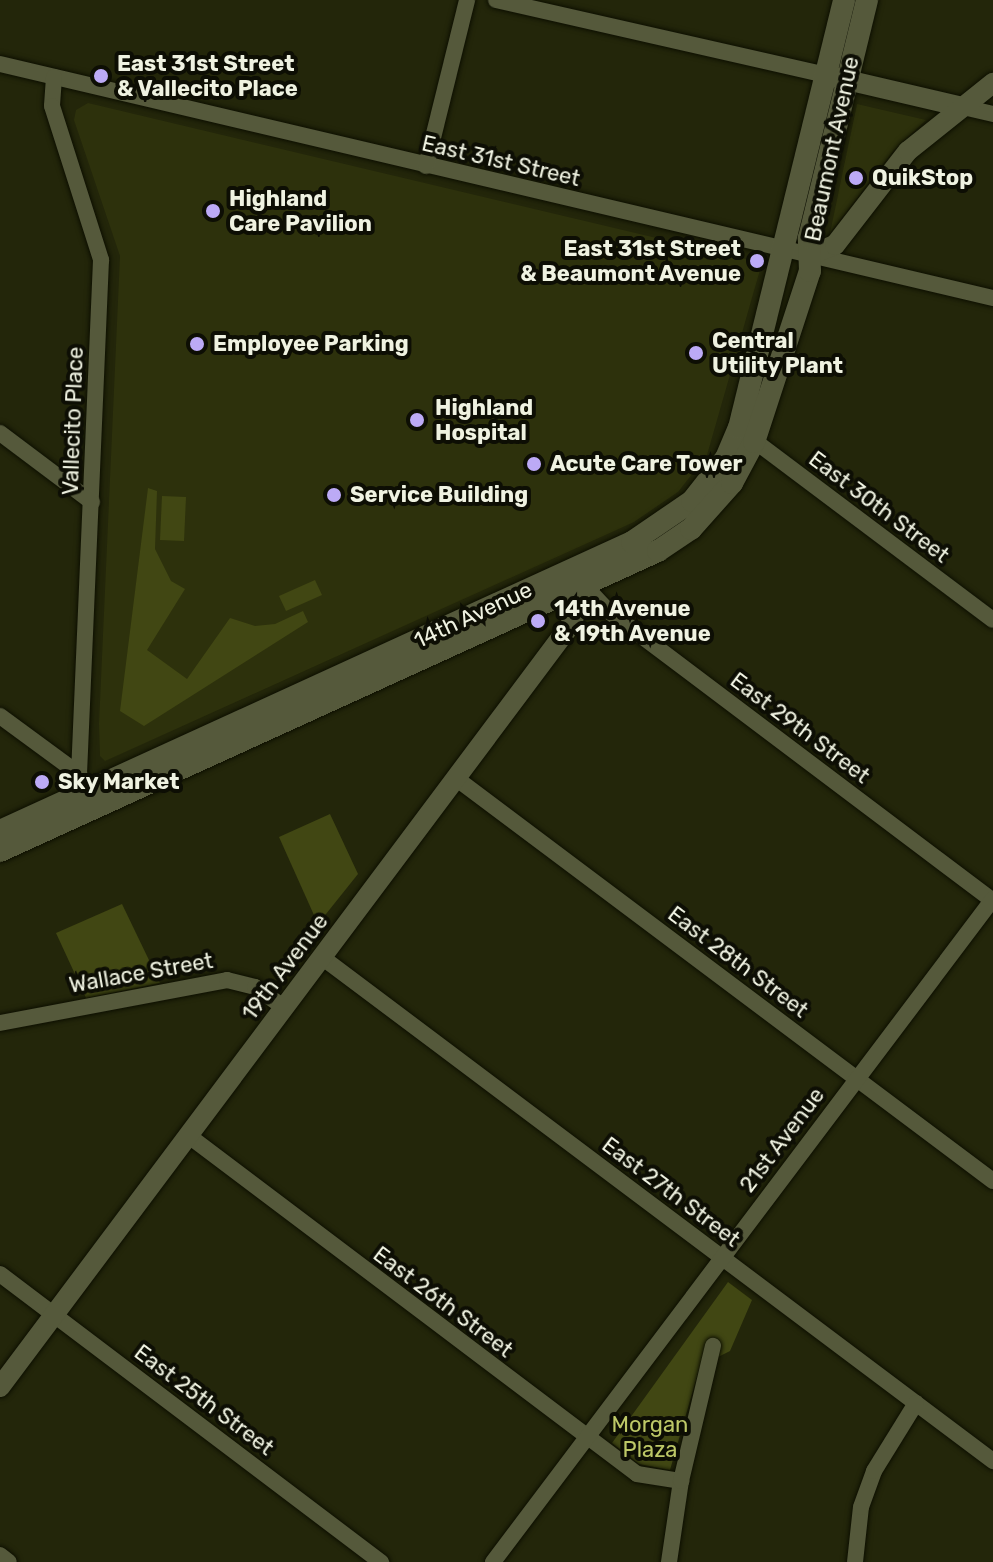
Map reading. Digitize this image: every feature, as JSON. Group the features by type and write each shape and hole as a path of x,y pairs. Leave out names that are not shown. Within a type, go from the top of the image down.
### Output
{"main road":[{"name":"Beaumont Avenue","path":"801,298 836,77 844,0"},
{"name":"Beaumont Avenue","path":"785,250 836,77 867,0"},
{"name":"14th Avenue","path":"746,435 785,250"},
{"name":"14th Avenue","path":"0,831 580,576 664,524 683,509 746,435 801,298"},
{"name":"14th Avenue","path":"0,851 86,791"}],"street":[{"path":"426,166 467,0"},
{"path":"496,0 993,114"},
{"name":"East 31st Street","path":"0,64 993,298"},
{"name":"Vallecito Place","path":"54,77 52,106 101,260 86,791"},
{"path":"810,255 835,245 893,167 993,83"},
{"path":"0,433 92,502"},
{"name":"East 30th Street","path":"746,435 993,620"},
{"name":"19th Avenue","path":"0,1387 572,623 580,576"},
{"name":"East 29th Street","path":"580,576 607,610 993,900"},
{"path":"0,716 86,791"},
{"name":"East 28th Street","path":"457,779 993,1181"},
{"name":"21st Avenue","path":"493,1562 993,900"},
{"name":"East 27th Street","path":"323,958 993,1461"},
{"name":"Wallace Street","path":"0,1023 198,983 241,982 284,1007"},
{"name":"East 26th Street","path":"189,1136 637,1474 681,1481"},
{"name":"East 25th Street","path":"0,1274 381,1562"},
{"path":"669,1562 681,1481 713,1346"},
{"path":"855,1562 861,1507 874,1471 916,1403"},
{"path":"0,1555 9,1562"}],"shaded area":[{"name":"Highland Hospital","path":"88,103 762,263 707,455 678,492 634,522 105,761 100,756 99,724 120,256 74,120 76,110"},
{"path":"857,104 926,120 894,150 830,233"}],"green space":[{"path":"148,488 157,491 155,549 171,581 185,589 147,650 187,679 230,618 255,626 275,624 303,611 308,622 144,726 120,711"},
{"path":"162,496 186,497 184,541 160,540"},
{"path":"315,580 322,595 286,611 279,596"},
{"path":"330,814 358,874 318,924 279,837"},
{"path":"122,904 160,983 86,998 56,933"},
{"name":"Morgan Plaza","path":"728,1282 752,1300 730,1351 700,1366 670,1470 639,1464 612,1443"}],"place":[{"name":"East 31st Street & Vallecito Place","path":"101,76"},
{"name":"QuikStop","path":"856,178"},
{"name":"Highland Care Pavilion","path":"213,211"},
{"name":"East 31st Street & Beaumont Avenue","path":"757,261"},
{"name":"Employee Parking","path":"197,344"},
{"name":"Central Utility Plant","path":"696,353"},
{"name":"Highland Hospital","path":"417,420"},
{"name":"Acute Care Tower","path":"534,464"},
{"name":"Service Building","path":"334,495"},
{"name":"14th Avenue & 19th Avenue","path":"538,621"},
{"name":"Sky Market","path":"42,782"}]}
